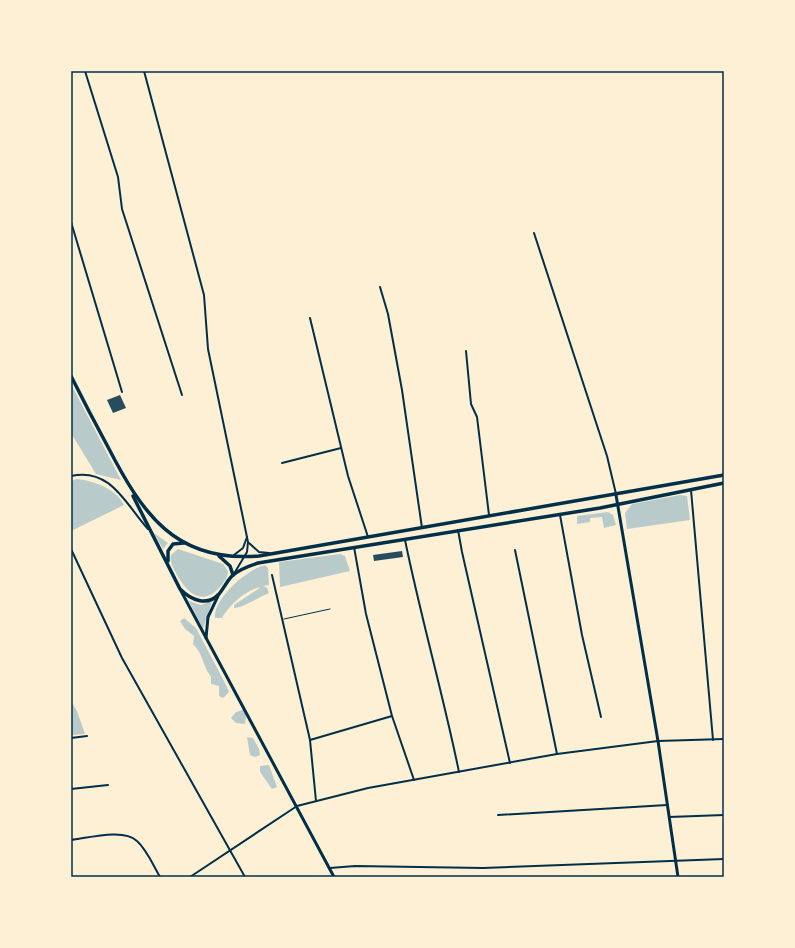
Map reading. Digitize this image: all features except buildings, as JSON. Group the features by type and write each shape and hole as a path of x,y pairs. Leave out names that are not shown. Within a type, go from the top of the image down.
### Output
{"main road":[{"path":"71,376 206,640 334,877"},
{"path":"215,554 244,558 272,554 724,475"},
{"path":"206,640 208,617 218,595 233,575 240,570 258,563 560,514 724,483"},
{"path":"128,486 152,517 172,535 186,543 215,554 228,562 232,569 233,575"},
{"path":"616,495 658,741 668,818 678,877"},
{"path":"168,565 167,556 170,547 178,543 186,543"},
{"path":"180,589 191,599 199,601 208,600 218,595"}],"street":[{"path":"85,71 118,177 122,209 182,395"},
{"path":"144,71 204,295 208,348 247,536 248,542 244,558 233,575"},
{"path":"71,222 122,392"},
{"path":"534,232 607,456 616,495"},
{"path":"380,287 388,314 402,390 422,529"},
{"path":"310,318 358,509 368,538"},
{"path":"466,351 471,404 477,417 490,517"},
{"path":"282,463 342,448"},
{"path":"71,476 79,474 94,476 116,488 152,533"},
{"path":"691,489 712,740"},
{"path":"560,514 582,635 601,717"},
{"path":"458,530 463,560 510,763"},
{"path":"231,556 244,548 247,536"},
{"path":"404,539 418,602 447,716 458,772"},
{"path":"248,542 259,552 272,554"},
{"path":"354,547 366,614 392,716 414,780"},
{"path":"71,548 122,658 245,877"},
{"path":"515,550 557,754"},
{"path":"272,575 281,620 310,740 316,801"},
{"path":"310,740 392,716"},
{"path":"71,738 87,736"},
{"path":"190,877 297,806 316,801 368,788 557,754 658,741 724,739"},
{"path":"71,789 108,785"},
{"path":"498,815 667,805"},
{"path":"668,818 724,815"},
{"path":"71,840 122,834 131,836 140,845 160,877"},
{"path":"330,868 355,866 483,868 676,862 724,859"}],"lane":[{"path":"281,620 330,609"}],"shaded area":[{"path":"71,384 121,480 96,474 71,433"},
{"path":"77,479 98,484 110,490 116,494 124,505 71,531 71,481"},
{"path":"680,495 687,496 690,520 627,529 625,513 632,504"},
{"path":"608,512 613,515 616,525 604,528 602,517 590,518 590,522 577,524 577,516"},
{"path":"154,533 168,543 163,549"},
{"path":"178,549 223,564 228,571 226,580 213,593 207,596 201,597 190,592 181,582 171,563 171,555"},
{"path":"340,554 345,556 350,571 280,587 279,562"},
{"path":"265,565 268,568 269,585 263,586 267,588 269,593 238,608 234,608 234,605 261,587 256,588 239,598 222,618 215,618 219,602 232,586 249,572"},
{"path":"189,601 201,605 212,601 203,629"},
{"path":"184,618 196,628 225,683 229,692 223,698 219,696 219,686 211,684 211,677 197,648 193,644 194,636 185,629 180,621"},
{"path":"71,701 77,711 85,734 71,735"},
{"path":"243,710 246,715 245,724 236,723 231,718 236,712"},
{"path":"247,737 253,738 259,749 260,755 255,757 250,755"},
{"path":"269,765 277,787 272,789 260,772 260,766"}]}
